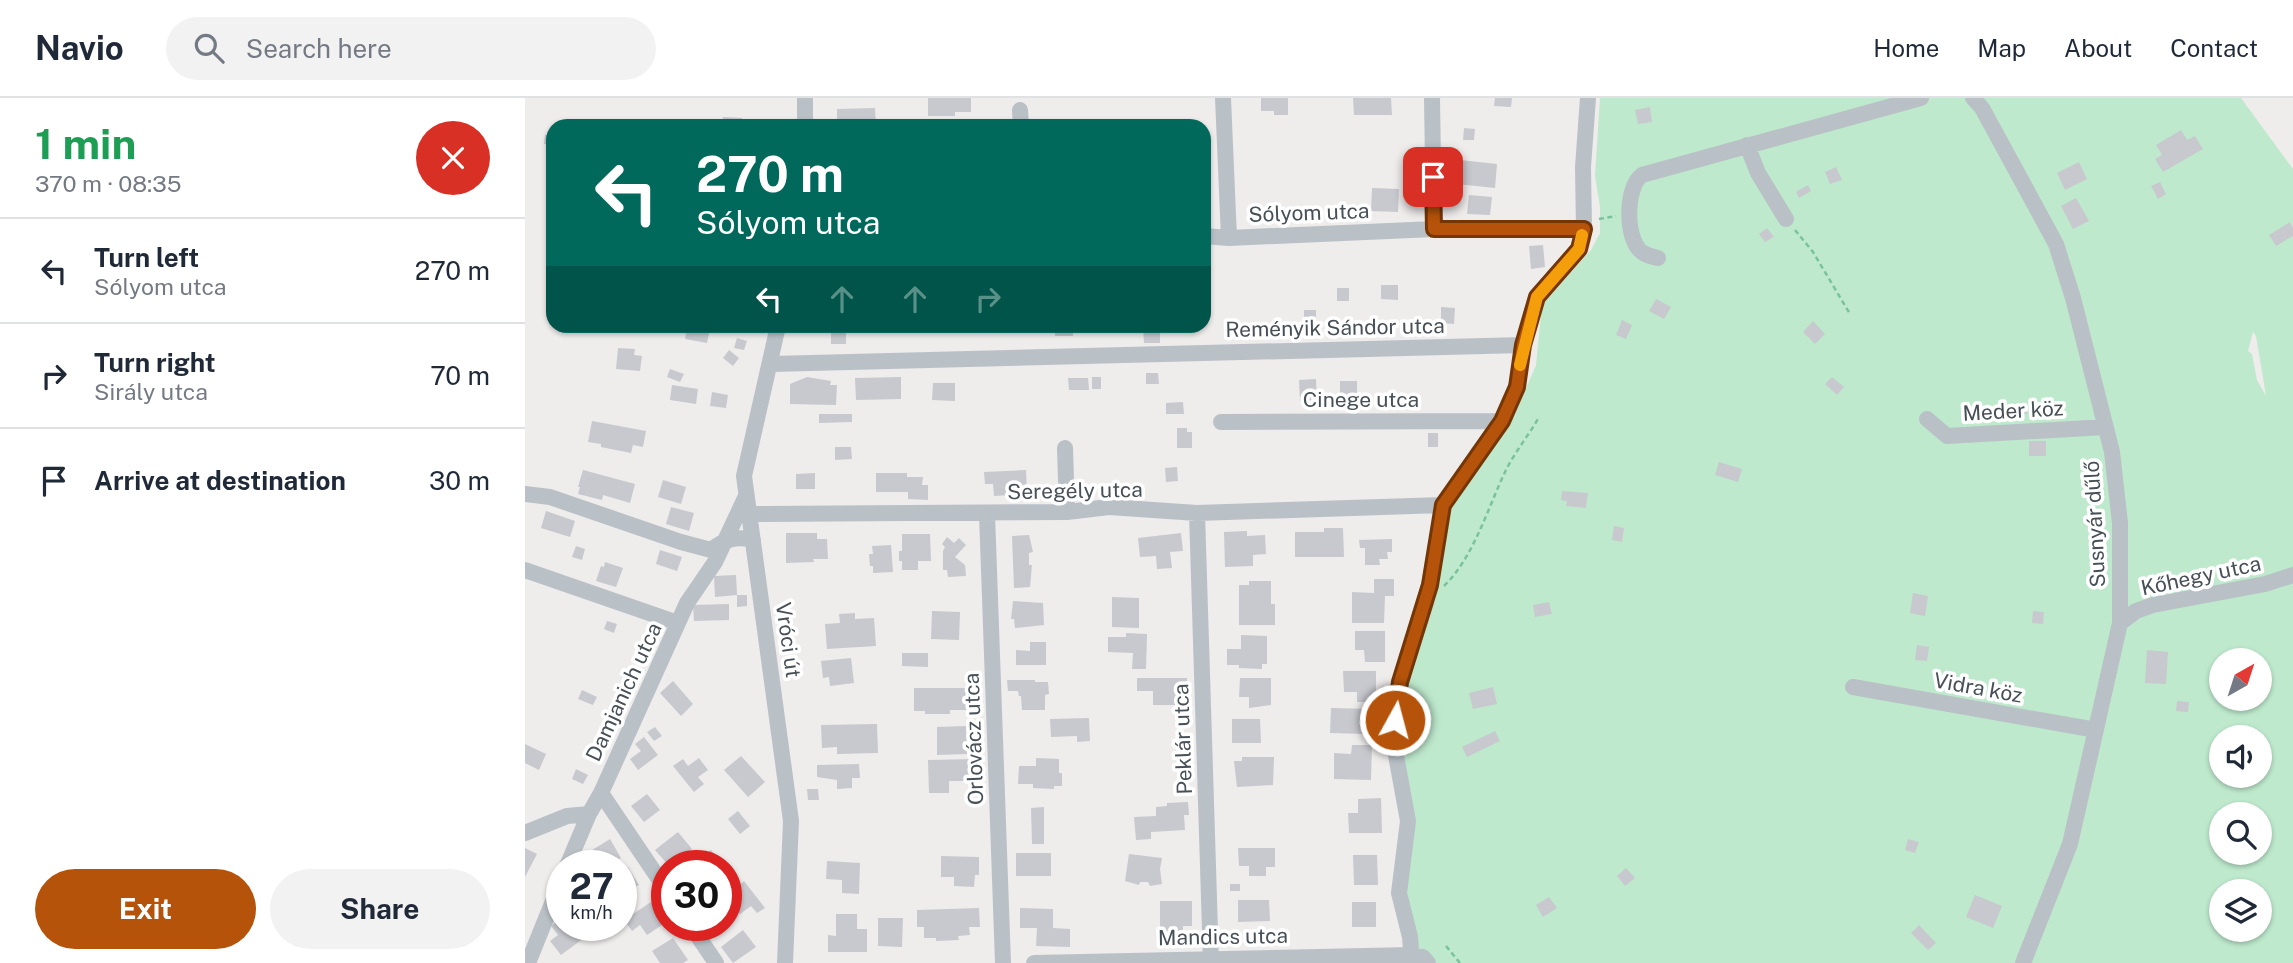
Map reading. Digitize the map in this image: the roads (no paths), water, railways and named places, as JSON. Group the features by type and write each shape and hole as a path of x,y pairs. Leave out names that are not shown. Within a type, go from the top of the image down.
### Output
{"street":[{"path":"805,98 805,119"},
{"path":"1223,98 1229,237"},
{"path":"1432,98 1434,229"},
{"path":"1427,963 1423,957 1412,959 1410,937 1399,893 1408,821 1393,738 1400,682 1426,603 1443,505 1502,421 1517,387 1523,345 1537,297 1579,249 1584,229 1583,167 1588,98"},
{"path":"1657,258 1641,252 1630,235 1633,188 1642,175 1921,98"},
{"name":"Susnyár dűlő","path":"1982,101 2056,244 2073,298 2112,452 2120,523 2120,623 2070,844 2023,963"},
{"path":"1747,145 1758,173 1786,219"},
{"name":"Sólyom utca","path":"1211,236 1434,229 1584,229"},
{"name":"Vróci út","path":"777,333 744,476 791,821 785,963"},
{"name":"Reményik Sándor utca","path":"771,364 1523,345"},
{"name":"Meder köz","path":"1927,419 1947,436 2106,427"},
{"name":"Cinege utca","path":"1221,422 1502,421"},
{"path":"1065,448 1067,512"},
{"path":"525,494 550,498 711,550 725,540 739,537 753,540"},
{"name":"Damjanich utca","path":"574,850 687,603 715,562 746,496"},
{"name":"Seregély utca","path":"750,514 1067,512 1109,506 1197,513 1443,505"},
{"name":"Orlovácz utca","path":"987,513 1003,963"},
{"name":"Peklár utca","path":"1197,513 1211,960"},
{"path":"525,570 678,624"},
{"name":"Kőhegy utca","path":"2120,623 2136,611 2153,605 2265,584 2293,575"},
{"name":"Vidra köz","path":"1853,687 2096,730"},
{"path":"601,793 651,867"},
{"path":"525,833 567,816 589,814"},
{"path":"529,962 546,919"},
{"path":"701,941 716,963"},
{"name":"Mandics utca","path":"1034,963 1412,959"}]}
